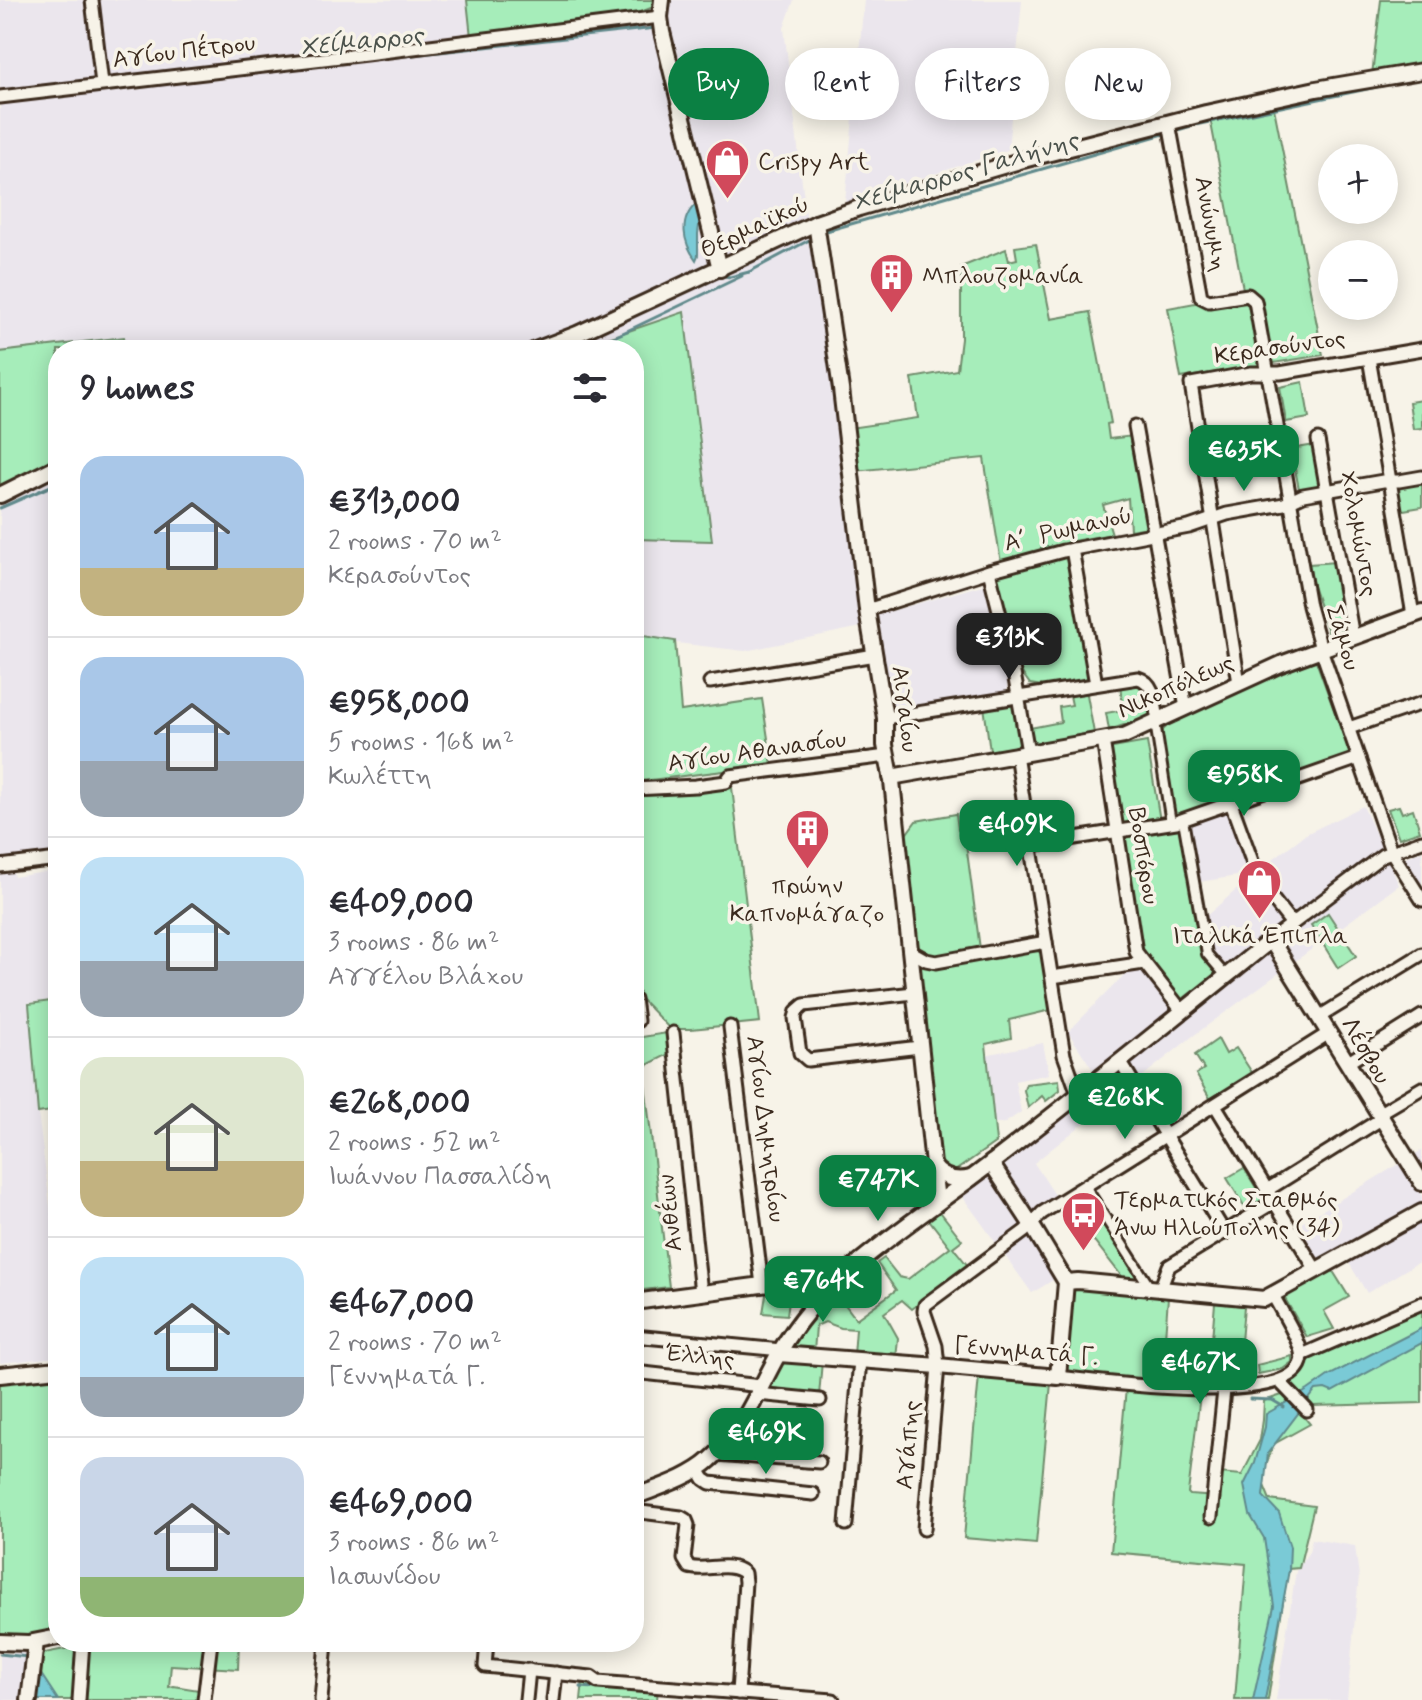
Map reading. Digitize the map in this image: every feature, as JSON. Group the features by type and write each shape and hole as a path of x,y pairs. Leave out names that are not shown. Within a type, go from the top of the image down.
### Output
{"street":[{"path":"92,0 102,84"},
{"path":"662,0 662,32 720,269"},
{"name":"Αγίου Πέτρου","path":"0,97 660,17"},
{"name":"Θερμαϊκού","path":"561,340 816,223 928,186 1058,150 1267,99 1422,71"},
{"name":"Ανώνυμη","path":"1169,123 1200,294 1206,301 1245,295 1254,298 1267,373"},
{"name":"Αιγαίου","path":"816,223 841,389 867,610 885,718 937,1202"},
{"name":"Κερασούντος","path":"1213,520 1192,383 1422,349"},
{"path":"1369,358 1417,614"},
{"name":"Σάμου","path":"1267,373 1309,606 1321,649 1391,851 1422,900"},
{"path":"1135,426 1186,708"},
{"name":"Χολομώντος","path":"1318,440 1353,637"},
{"path":"0,495 48,471"},
{"name":"Α΄ Ρωμανού","path":"867,610 989,571 1072,549 1155,534 1227,514 1284,504 1299,496 1328,490 1422,477"},
{"path":"1213,520 1239,683"},
{"path":"1072,549 1096,684"},
{"path":"989,571 1018,697 1031,845 1064,1055 1078,1094"},
{"name":"Νικοπόλεως","path":"891,777 1127,735 1281,664 1417,614"},
{"path":"710,682 875,655"},
{"path":"885,718 1096,684 1138,678 1145,680 1151,687 1171,823"},
{"path":"1349,728 1422,703"},
{"name":"Βοσπόρου","path":"1103,740 1135,947 1182,1011"},
{"name":"Αγίου Αθανασίου","path":"644,789 726,782 730,776 887,756"},
{"path":"1031,845 1183,820 1359,758"},
{"path":"1231,803 1260,883 1292,924"},
{"path":"1183,820 1207,954 1226,976"},
{"path":"644,1493 698,1469 717,1454 738,1428 780,1352 817,1301 844,1274 991,1163 1378,858 1422,841"},
{"path":"0,866 48,860"},
{"name":"Λέσβου","path":"1271,940 1422,1183"},
{"path":"910,951 936,962 1046,942"},
{"path":"1319,1017 1422,954"},
{"path":"1052,977 1144,963"},
{"path":"914,993 804,1005 797,1011 795,1019 800,1053 808,1060 920,1047"},
{"path":"1347,1063 1422,1016"},
{"name":"Αγίου Δημητρίου","path":"730,1027 762,1285"},
{"name":"Ανθέων","path":"673,1033 701,1293"},
{"path":"1031,1224 1042,1213 1329,1033"},
{"path":"1120,1061 1225,1233"},
{"path":"1267,1190 1422,1088"},
{"path":"1215,1105 1316,1270"},
{"path":"991,1163 1066,1282 1058,1377"},
{"path":"932,1164 938,1173 946,1177 971,1178"},
{"path":"1085,1186 1155,1290"},
{"path":"1155,1290 1169,1266 1274,1202"},
{"path":"1066,1282 1264,1299 1422,1212"},
{"name":"Αγάπης","path":"924,1529 938,1366 925,1305 1031,1224"},
{"path":"644,1301 844,1274"},
{"path":"806,1279 816,1285 819,1292 817,1301"},
{"path":"1273,1295 1302,1355 1298,1368 1279,1381 1307,1410"},
{"path":"1302,1355 1422,1303"},
{"path":"644,1337 780,1352"},
{"name":"Γεννηματά Γ.","path":"780,1352 1224,1390 1252,1388 1279,1381"},
{"path":"846,1524 860,1360"},
{"path":"0,1375 48,1370"},
{"name":"Έλλης","path":"644,1373 820,1400"},
{"path":"1211,1517 1224,1390"},
{"path":"717,1454 819,1462"},
{"path":"698,1469 704,1479 712,1483 813,1494"},
{"path":"644,1512 686,1520 684,1559 689,1567 737,1568 744,1573 738,1693"},
{"path":"0,1642 48,1639"},
{"path":"29,1700 36,1642"},
{"path":"79,1700 82,1652"},
{"path":"204,1700 210,1652"},
{"path":"321,1700 325,1652"},
{"path":"486,1652 485,1666 591,1677 598,1682 833,1700"},
{"path":"526,1700 529,1670"},
{"path":"553,1700 556,1673"}],"shaded area":[{"path":"0,0 794,0 784,28 785,120 795,120 805,208 871,625 745,651 644,639 644,340 48,340 48,860 12,866 14,877 48,872 48,1000 29,1003 48,1190 48,1358 0,1363"},
{"path":"864,0 1022,0 1018,48 915,48 915,120 1011,120 1008,150 845,203 853,120 899,120 899,48 860,48"},
{"path":"986,584 1008,674 1007,693 886,713 874,616"},
{"path":"1363,806 1399,885 1193,1036 1034,1163 1059,1201 1024,1227 1058,1277 1032,1293 957,1189 1099,1079 1068,1032 1143,956 1217,972 1203,956 1198,928 1205,917 1306,834"},
{"path":"1228,812 1250,874 1199,882 1189,825"},
{"path":"1422,851 1422,893 1402,861"},
{"path":"1043,1043 1049,1074 1015,1081 1021,1112 1005,1123 993,1124 990,1103 993,1102 985,1055"},
{"path":"1422,1150 1422,1260 1367,1293 1349,1263 1318,1281 1288,1231"},
{"path":"1312,1539 1355,1546 1359,1576 1347,1700 1276,1700 1296,1571 1309,1552"},
{"path":"31,1651 25,1700 0,1700 0,1655"}],"green space":[{"path":"467,0 655,0 651,8 635,14 471,37"},
{"path":"1381,0 1422,0 1422,67 1372,75"},
{"path":"1273,103 1323,355 1181,378 1168,308 1244,294 1210,118"},
{"path":"1036,244 1051,319 1090,312 1111,423 1107,424 1109,439 1133,436 1149,527 1130,530 1128,498 1103,505 1112,534 1067,542 1068,550 1065,551 1090,680 1048,687 1030,684 1015,654 1039,650 1036,627 1009,631 992,566 1001,563 984,458 855,471 849,428 918,418 912,378 957,370 961,339 961,267 1006,249 1009,261 1017,259 1015,247"},
{"path":"684,312 712,541 644,539 644,340 602,340"},
{"path":"48,346 48,463 0,486 0,352"},
{"path":"1303,382 1309,418 1286,422 1280,387"},
{"path":"1422,400 1422,428 1413,429 1409,402"},
{"path":"1315,445 1322,486 1299,489 1291,449"},
{"path":"1422,483 1422,507 1397,511 1393,488"},
{"path":"1336,562 1349,627 1329,634 1309,564"},
{"path":"644,636 675,641 681,711 762,699 772,765 644,781"},
{"path":"1315,658 1350,754 1174,816 1163,730 1255,682"},
{"path":"1141,683 1147,692 1151,716 1109,730 1106,713 1123,710 1120,684"},
{"path":"1086,689 1094,733 990,751 984,706 1015,701 1020,730 1061,722 1059,707 1072,705 1069,691"},
{"path":"1147,742 1160,821 1120,828 1107,749"},
{"path":"731,779 760,1022 670,1029 644,1002 644,791"},
{"path":"1399,806 1402,813 1413,809 1420,831 1399,838 1388,809"},
{"path":"956,814 958,829 964,829 980,949 977,960 1037,951 1042,953 1051,1010 1009,1020 1011,1038 986,1044 996,1142 941,1181 901,834 907,833 916,821"},
{"path":"1180,828 1203,956 1217,972 1180,1001 1143,956 1123,837"},
{"path":"1328,913 1356,956 1338,968 1311,925"},
{"path":"48,1001 48,1112 38,1113 29,1004"},
{"path":"667,1033 669,1054 644,1066 644,1037"},
{"path":"1218,1039 1226,1054 1236,1048 1253,1074 1211,1100 1196,1074 1204,1069 1195,1055"},
{"path":"644,1075 669,1287 644,1290"},
{"path":"1059,1080 1060,1090 1046,1101 1042,1096 1028,1108 1024,1090 1026,1084"},
{"path":"1244,1168 1263,1199 1246,1209 1227,1178"},
{"path":"1085,1191 1140,1276 1133,1280 1124,1279 1095,1242 1057,1208"},
{"path":"938,1209 962,1240 953,1247 968,1266 912,1309 902,1300 884,1313 898,1338 896,1359 854,1355 856,1329 825,1322 816,1326 814,1352 788,1350 835,1291 856,1319 896,1290 877,1263 884,1258 899,1277 908,1279 950,1247 927,1217"},
{"path":"1331,1268 1349,1297 1324,1311 1334,1329 1307,1337 1284,1297"},
{"path":"791,1286 787,1315 763,1313 767,1289"},
{"path":"1077,1287 1168,1297 1165,1338 1182,1340 1177,1384 1068,1374 1065,1371 1072,1290"},
{"path":"1215,1303 1244,1306 1241,1342 1212,1339"},
{"path":"1422,1308 1422,1403 1313,1406 1304,1402 1290,1385 1316,1354"},
{"path":"1292,1356 1292,1362 1283,1369 1258,1374 1257,1365"},
{"path":"784,1357 822,1361 819,1396 766,1391"},
{"path":"48,1376 48,1632 31,1636 0,1634 0,1382"},
{"path":"979,1376 1051,1383 1036,1544 964,1538"},
{"path":"1126,1388 1200,1395 1190,1495 1217,1497 1219,1473 1242,1475 1260,1440 1264,1401 1285,1394 1310,1424 1274,1444 1261,1478 1270,1500 1314,1506 1299,1568 1288,1569 1268,1700 1235,1700 1246,1564 1111,1552"},
{"path":"239,1652 238,1669 171,1665 169,1687 205,1691 204,1700 35,1700 39,1654"},
{"path":"583,1680 658,1687 657,1700 581,1700"}],"water":[{"path":"697,203 700,217 696,260 684,231 687,217"},
{"path":"1422,1328 1422,1343 1332,1392 1316,1390 1268,1453 1263,1496 1279,1513 1290,1547 1289,1570 1265,1700 1253,1700 1274,1606 1264,1538 1250,1515 1244,1485 1255,1463 1266,1414 1328,1376"},
{"path":"35,1665 58,1700 25,1700"}],"waterway":[{"name":"Χείμαρρος","path":"258,72 656,28"},
{"name":"Χείμαρρος Γαλήνης","path":"823,232 1195,125 1415,79"},
{"name":"Χείμαρρος Γαλήνης","path":"749,272 813,238"},
{"name":"Χείμαρρος Γαλήνης","path":"719,275 730,277 749,272"},
{"name":"Χείμαρρος Γαλήνης","path":"608,340 742,276"},
{"name":"Χείμαρρος Γαλήνης","path":"0,508 48,487"},
{"path":"1250,1399 1272,1400 1284,1407"},
{"path":"0,1654 28,1657"},
{"path":"581,1687 746,1700"}],"place":[{"name":"Crispy Art","path":"727,201"},
{"name":"Μπλουζομανία","path":"891,315"},
{"name":"πρώην Καπνομάγαζο","path":"807,871"},
{"name":"Ιταλικά Έπιπλα","path":"1260,921"},
{"name":"Τερματικός Σταθμός Άνω Ηλιούπολης (34)","path":"1083,1253"}]}
